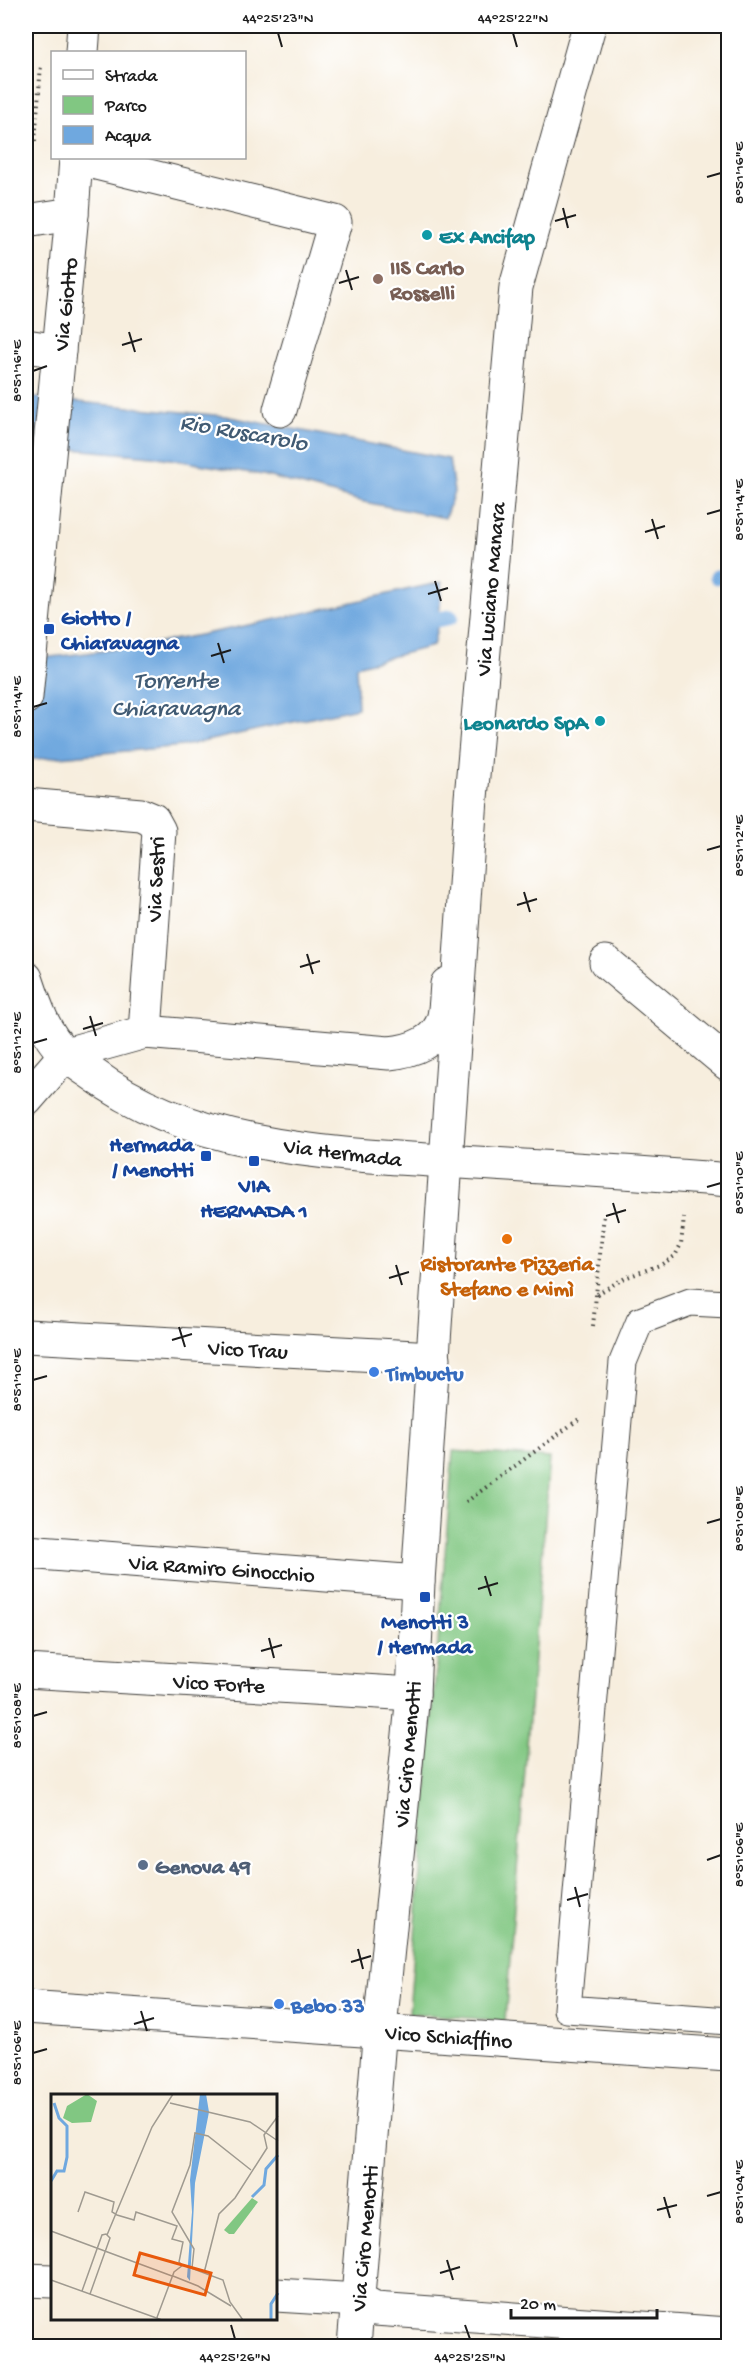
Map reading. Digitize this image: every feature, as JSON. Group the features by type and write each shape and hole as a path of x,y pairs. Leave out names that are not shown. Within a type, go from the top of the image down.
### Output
{"street":[{"path":"82,51 84,26"},
{"name":"Via Luciano Manara","path":"446,1161 471,798 516,287 589,26"},
{"name":"Via Giotto","path":"29,634 55,392 76,159"},
{"path":"80,159 335,222 280,410"},
{"path":"26,221 72,214"},
{"path":"26,346 59,351"},
{"path":"26,697 29,634"},
{"path":"26,1100 66,1054 145,1032 389,1053 410,1051 423,1044 434,1034 444,1019 462,812 471,798"},
{"name":"Via Sestri","path":"26,805 141,815 153,820 159,831 145,1032"},
{"path":"606,962 729,1064"},
{"name":"Via Hermada","path":"26,978 49,1034 66,1054 123,1095 160,1114 214,1132 299,1149 380,1157 729,1180"},
{"name":"Via Ciro Menotti","path":"354,2346 380,2030 413,1694 418,1582 446,1161"},
{"name":"Vico Trau","path":"26,1336 434,1358"},
{"name":"Via Ramiro Ginocchio","path":"26,1552 418,1582"},
{"name":"Vico Forte","path":"26,1671 413,1694"},
{"name":"Vico Schiaffino","path":"26,2007 729,2055"},
{"path":"26,2280 51,2281"},
{"path":"278,2295 358,2300 375,2309 729,2334"}],"lane":[{"path":"729,1304 690,1302 640,1321 623,1362 567,2008 729,2020"}],"path":[{"path":"35,143 41,57"},
{"path":"593,1327 608,1172"},
{"path":"596,1295 625,1278 662,1264 675,1256 681,1244 687,1176"},
{"path":"422,1534 586,1414"}],"green space":[{"path":"453,1451 550,1458 505,2021 409,2013"}],"water":[{"name":"Rio Ruscarolo","path":"26,397 225,416 449,459 454,492 445,518 364,502 263,475 152,456 26,445"},
{"name":"Torrente Chiaravagna","path":"442,582 439,619 433,646 356,666 358,708 183,746 26,760 26,659 131,647 183,638"}],"waterway":[{"name":"Torrente Chiaravagna","path":"717,577 728,576"},
{"name":"Torrente Chiaravagna","path":"418,623 451,617"}],"place":[{"name":"Ex Ancifap","path":"427,235"},
{"name":"IIS Carlo Rosselli","path":"378,279"},
{"name":"Giotto / Chiaravagna","path":"49,629"},
{"name":"Leonardo SpA","path":"600,721"},
{"name":"Hermada / Menotti","path":"206,1156"},
{"name":"VIA HERMADA 1","path":"254,1161"},
{"name":"Ristorante Pizzeria Stefano e Mimì","path":"507,1239"},
{"name":"Timbuctu","path":"374,1372"},
{"name":"Menotti 3 / Hermada","path":"425,1597"},
{"name":"Genova 49","path":"143,1865"},
{"name":"Bebo 33","path":"279,2004"}]}
